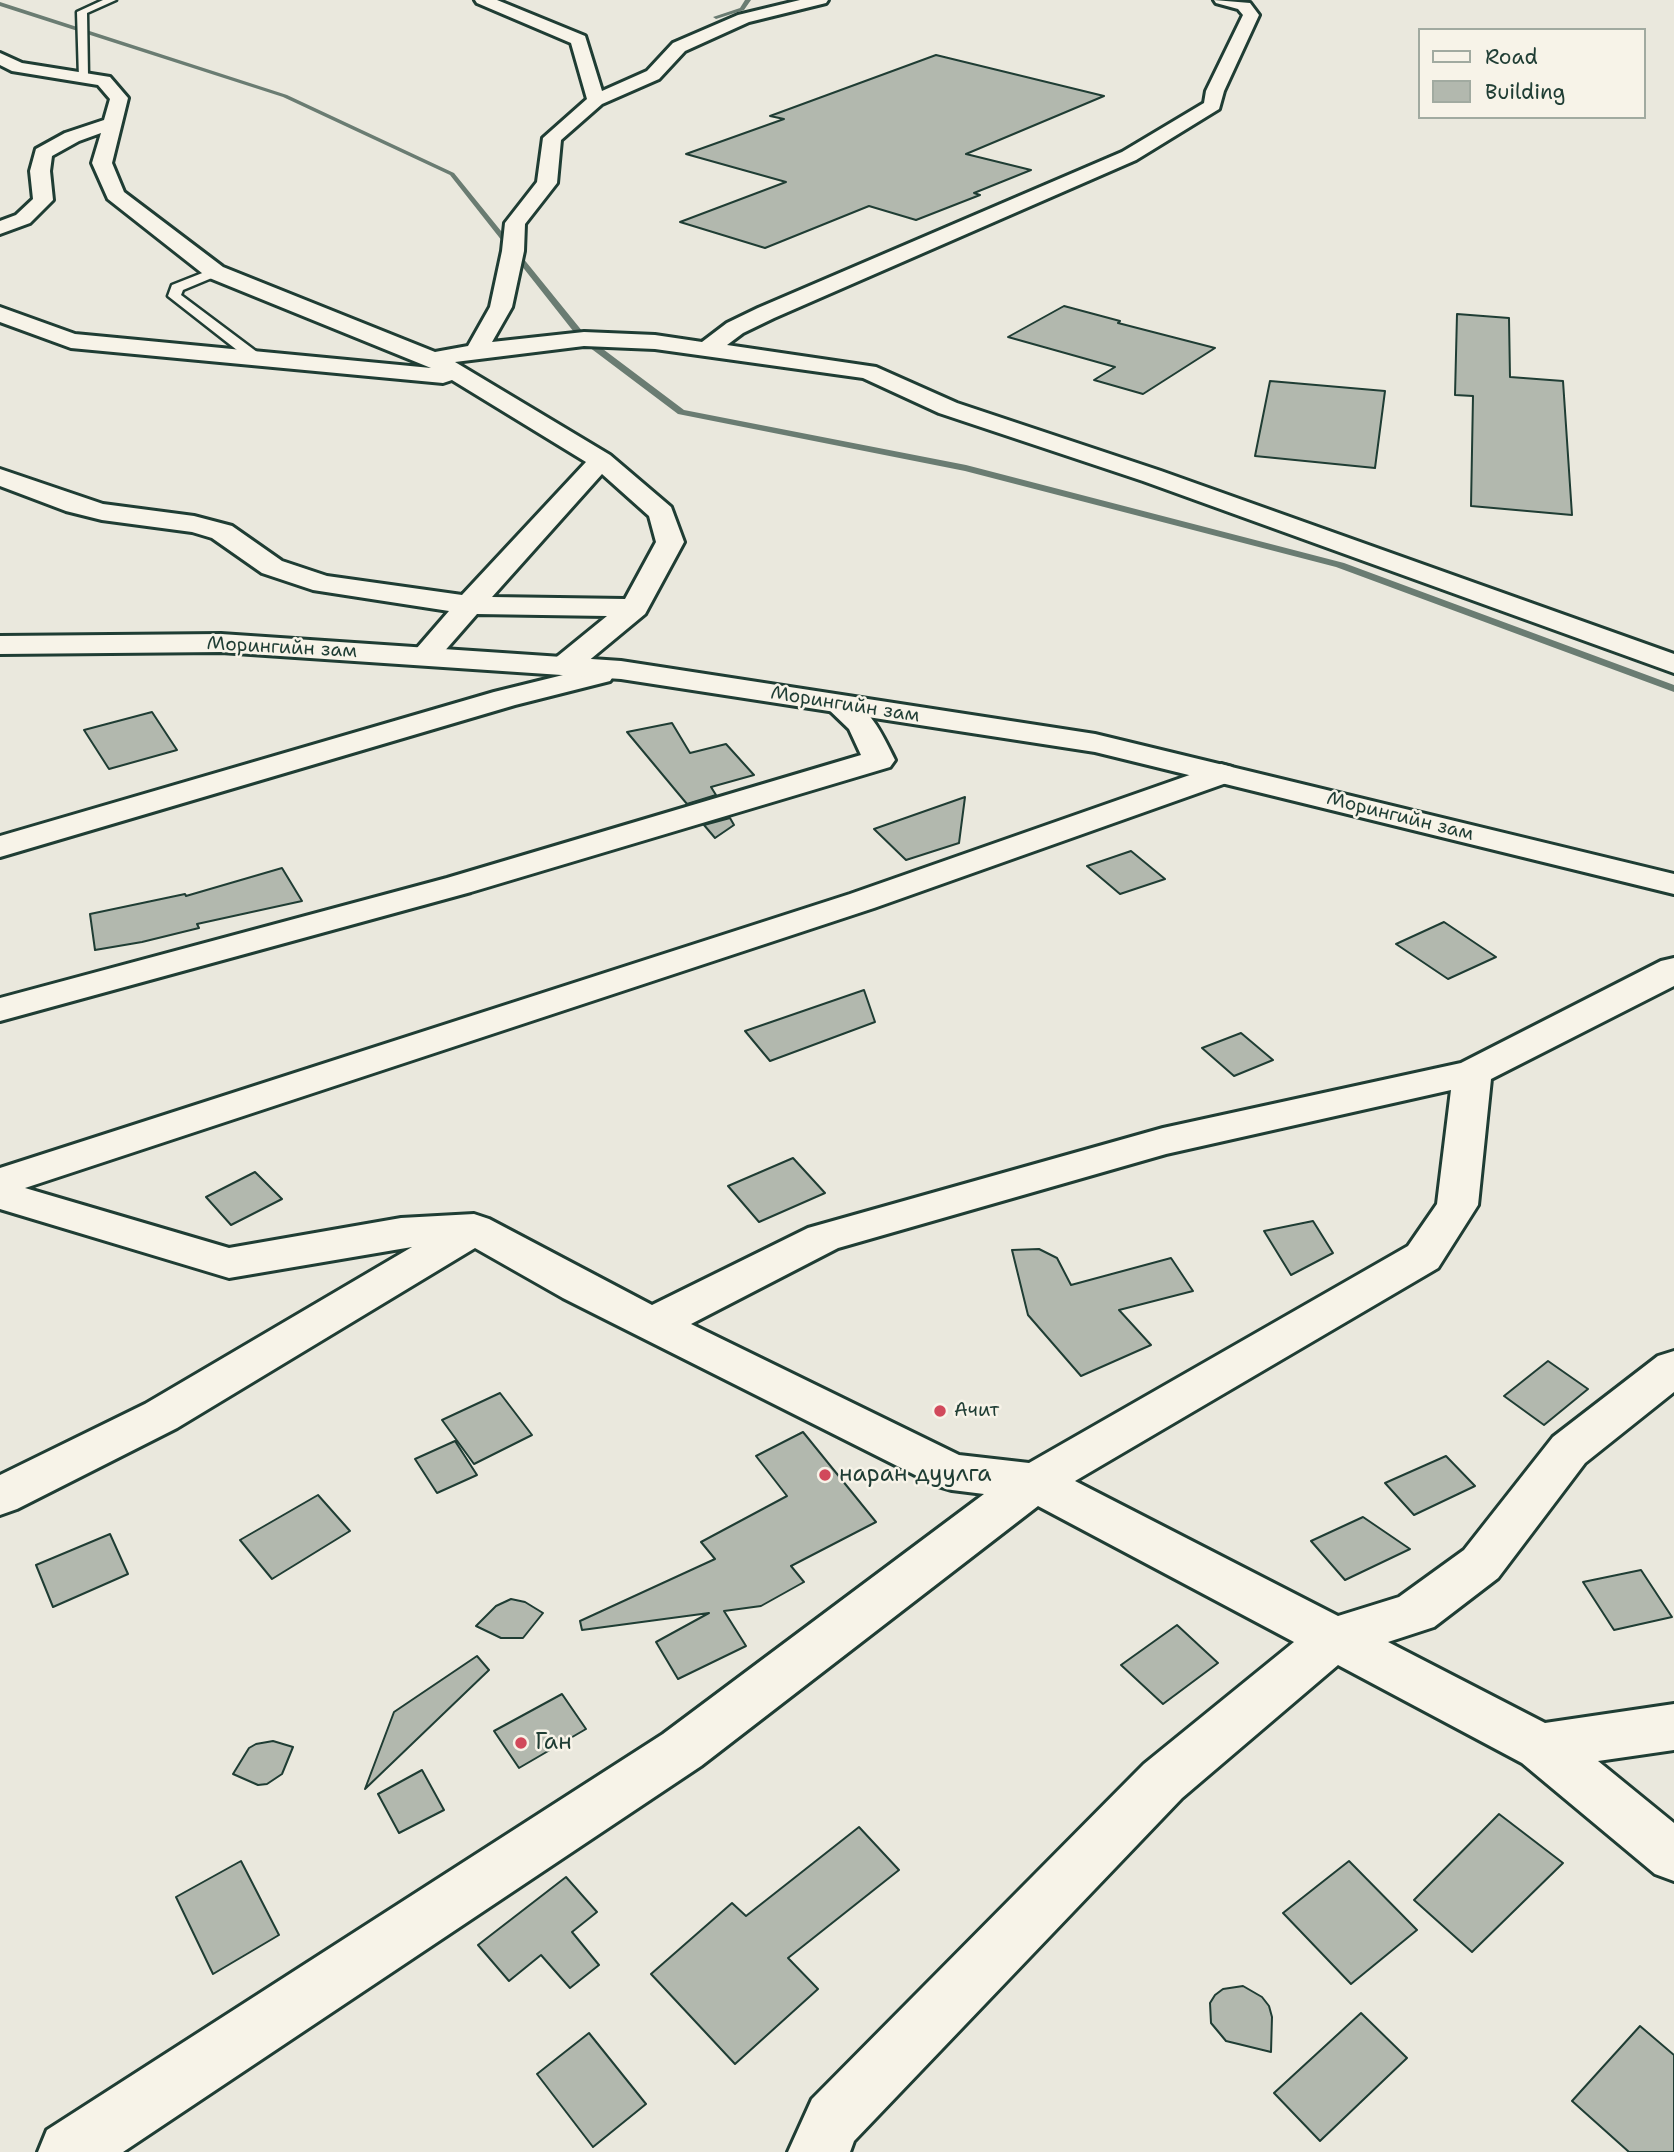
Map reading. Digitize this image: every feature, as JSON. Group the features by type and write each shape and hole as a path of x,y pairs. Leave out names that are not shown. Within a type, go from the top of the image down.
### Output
{"street":[{"path":"483,0 579,40 596,100"},
{"path":"476,351 501,307 513,251 515,223 547,183 552,138 596,100 653,75 679,47 744,18 820,0"},
{"path":"707,349 735,328 766,313 1129,156 1172,127 1213,105 1215,91 1251,15 1244,6 1222,0"},
{"path":"0,58 18,67 104,81 119,98 102,163 115,194 215,272 433,359 601,460 662,513 670,542 635,608 564,666"},
{"path":"0,228 23,219 43,200 40,171 43,153 72,137 112,123"},
{"path":"0,314 71,341 462,378"},
{"path":"433,359 476,351 584,339 654,342 868,372 948,408 1153,476 1674,664"},
{"path":"425,656 601,460"},
{"path":"0,477 75,505 102,512 194,524 222,532 272,568 323,584 470,605 635,608"},
{"name":"Морингийн зам","path":"0,645 221,643 621,670 1095,743 1674,884"},
{"path":"0,847 505,698 621,670"},
{"path":"0,1010 459,885 879,761 862,725 838,704"},
{"path":"0,1182 862,901 1221,774"},
{"path":"652,1324 823,1238 1163,1141 1472,1073 1663,977 1674,968"},
{"path":"69,2152 681,1750 1034,1482 1423,1257 1457,1205 1472,1073"},
{"path":"0,1195 229,1263 401,1233 474,1229 652,1324 953,1472 1034,1482 1541,1747 1674,1856"},
{"path":"0,1496 161,1416 474,1229"},
{"path":"819,2152 833,2120 1163,1781 1334,1639 1416,1612 1481,1564 1569,1450 1674,1368"},
{"path":"1541,1747 1674,1727"}],"lane":[{"path":"83,76 82,12 111,0"},
{"path":"215,272 177,288 174,296 256,358"}],"building":[{"path":"936,55 1104,96 966,154 1031,170 974,193 980,195 916,220 869,206 765,248 680,222 786,182 686,154 784,119 770,116"},
{"path":"1064,306 1215,348 1143,394 1094,380 1115,367 1008,337"},
{"path":"1457,314 1509,318 1510,377 1563,381 1572,515 1471,506 1473,396 1455,395"},
{"path":"1270,381 1385,391 1375,468 1255,456"},
{"path":"152,712 177,750 109,769 84,730"},
{"path":"672,723 690,753 726,744 754,775 711,787 716,795 687,804 627,732"},
{"path":"965,797 959,843 906,860 874,829"},
{"path":"730,818 734,825 715,838 704,825"},
{"path":"1131,851 1165,879 1120,894 1087,866"},
{"path":"282,868 302,901 197,924 199,928 142,942 95,950 90,914 185,894 186,896"},
{"path":"1444,922 1496,957 1448,979 1396,944"},
{"path":"864,990 875,1022 770,1061 745,1031"},
{"path":"1241,1033 1273,1060 1234,1076 1202,1048"},
{"path":"793,1158 825,1193 759,1222 728,1186"},
{"path":"255,1172 282,1199 231,1225 206,1197"},
{"path":"1313,1221 1333,1253 1291,1275 1264,1231"},
{"path":"1039,1249 1057,1258 1071,1285 1171,1258 1193,1291 1119,1310 1151,1345 1081,1376 1028,1315 1012,1250"},
{"path":"1548,1361 1588,1389 1544,1425 1504,1396"},
{"path":"500,1393 532,1435 474,1464 442,1420"},
{"path":"803,1432 876,1522 791,1566 804,1582 761,1606 724,1611 746,1646 678,1679 656,1642 709,1613 582,1630 580,1621 715,1559 701,1542 787,1496 756,1456"},
{"path":"455,1441 477,1475 437,1493 415,1459"},
{"path":"1446,1456 1475,1486 1414,1515 1385,1483"},
{"path":"318,1495 350,1531 272,1579 240,1540"},
{"path":"1363,1517 1410,1549 1345,1580 1311,1541"},
{"path":"110,1534 128,1574 53,1607 36,1565"},
{"path":"1641,1570 1672,1617 1614,1630 1583,1582"},
{"path":"511,1599 525,1602 543,1613 523,1638 501,1638 476,1626 496,1606"},
{"path":"1177,1625 1218,1663 1163,1704 1121,1665"},
{"path":"477,1656 489,1670 365,1789 394,1712"},
{"path":"562,1694 586,1729 519,1768 494,1731"},
{"path":"273,1741 293,1747 282,1774 267,1784 258,1785 233,1774 249,1748"},
{"path":"422,1770 444,1810 399,1833 378,1794"},
{"path":"1499,1814 1563,1863 1472,1952 1414,1900"},
{"path":"859,1827 899,1870 788,1958 818,1989 735,2064 651,1974 732,1903 746,1916"},
{"path":"241,1861 279,1935 213,1974 176,1897"},
{"path":"1349,1861 1417,1930 1351,1984 1283,1913"},
{"path":"566,1877 597,1912 572,1932 599,1965 570,1988 541,1955 509,1981 478,1945"},
{"path":"1243,1986 1262,1997 1269,2006 1272,2017 1271,2052 1226,2041 1211,2023 1210,2003 1215,1995 1223,1989"},
{"path":"1361,2013 1407,2058 1320,2141 1274,2093"},
{"path":"1640,2026 1674,2055 1674,2152 1629,2152 1572,2101"},
{"path":"589,2033 646,2104 593,2147 537,2074"}],"waterway":[{"path":"716,17 742,9 748,0"},
{"path":"0,4 285,96 452,174 584,339 681,412 966,468 1340,565 1674,689"}],"place":[{"name":"Ачит","path":"940,1411"},
{"name":"наран дуулга","path":"825,1475"},
{"name":"Ган","path":"521,1743"}]}
